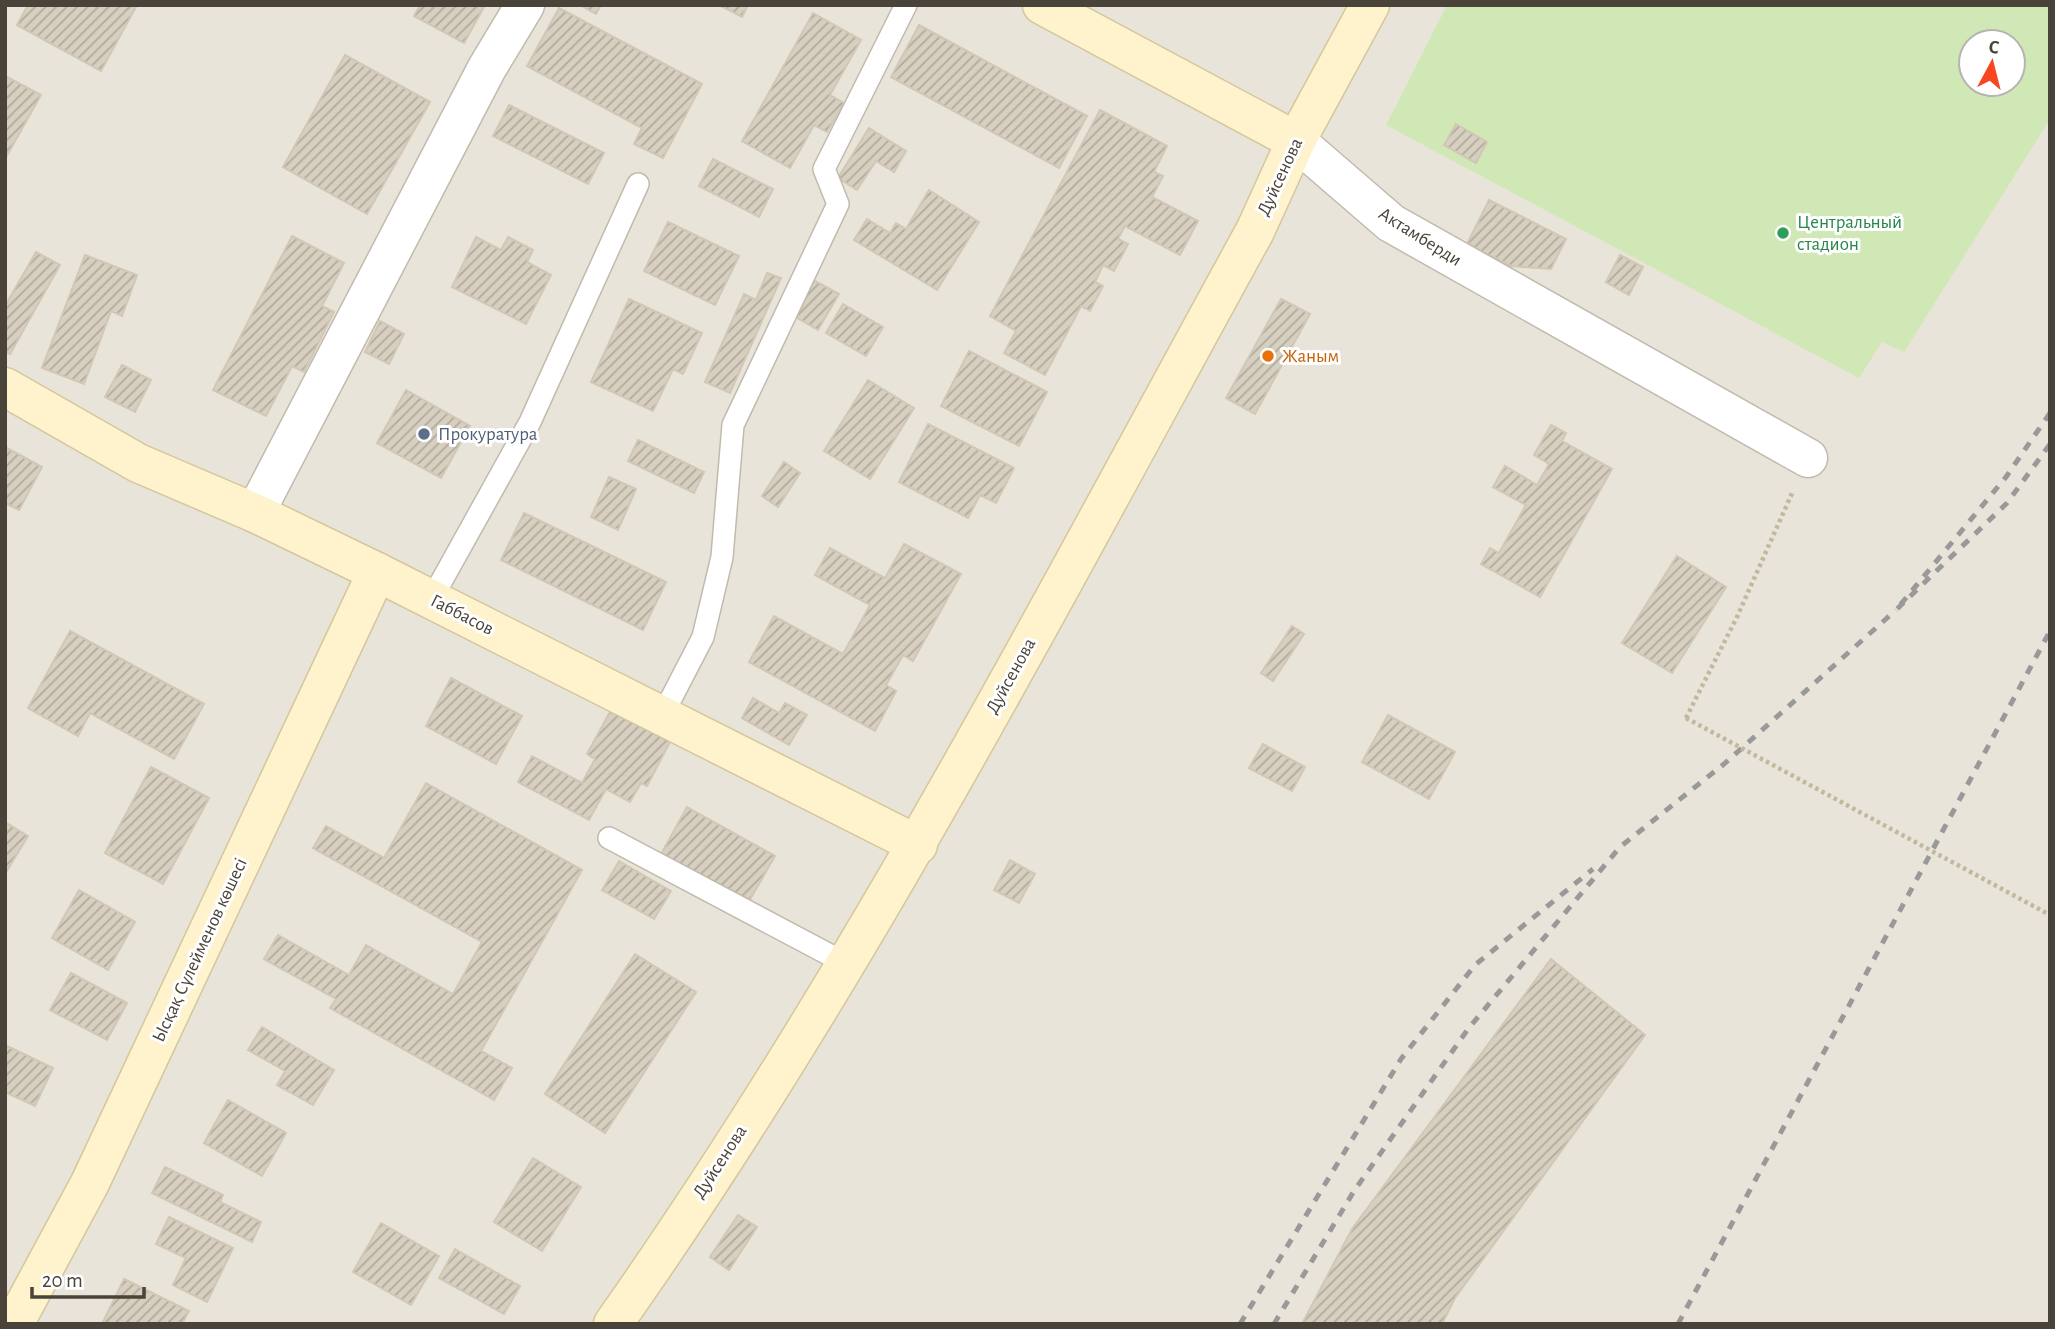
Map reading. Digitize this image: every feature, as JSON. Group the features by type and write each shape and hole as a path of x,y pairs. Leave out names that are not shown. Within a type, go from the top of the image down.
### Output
{"main road":[{"name":"Актамберди","path":"1042,5 1296,141"},
{"name":"Дуйсенова","path":"613,1324 729,1151 918,845 1255,230 1296,141 1370,5"},
{"name":"Габбасов","path":"5,387 138,463 255,513 377,572 918,845"},
{"name":"Ысқақ Сүлейменов көшесі","path":"14,1324 90,1183 377,572"}],"street":[{"path":"255,513 487,68 525,5"},
{"name":"Актамберди","path":"1296,141 1391,223 1808,458"}],"lane":[{"path":"662,716 702,637 722,557 733,425 838,204 824,169 885,52 906,5"},
{"path":"431,600 530,422 638,184"},
{"path":"609,838 845,963"}],"path":[{"path":"1808,458 1737,617 1686,718 2050,915"}],"shaded area":[{"path":"5,5 2050,5 2050,1324 5,1324"}],"green space":[{"name":"Центральный стадион","path":"1447,5 2050,5 2050,119 1904,352 1882,342 1859,378 1386,125"}],"building":[{"path":"28,5 137,5 101,71 17,25"},
{"path":"420,5 485,5 464,43 414,16"},
{"path":"580,5 601,5 596,14"},
{"path":"719,5 748,5 742,17"},
{"path":"559,8 702,84 663,158 634,144 642,128 527,66"},
{"path":"813,13 861,40 830,95 844,103 827,132 814,125 790,168 742,141"},
{"path":"919,25 1087,116 1059,168 891,77"},
{"path":"345,55 430,102 367,214 283,167"},
{"path":"5,76 41,95 5,159"},
{"path":"509,105 604,153 588,184 493,136"},
{"path":"1100,110 1167,146 1154,172 1163,176 1152,197 1198,221 1180,255 1125,226 1118,239 1128,244 1114,271 1103,265 1095,282 1103,286 1090,311 1081,306 1045,375 1004,353 1016,331 990,316"},
{"path":"1456,124 1487,142 1476,163 1444,145"},
{"path":"869,128 906,151 894,172 876,161 857,190 838,178"},
{"path":"713,159 773,189 759,217 699,186"},
{"path":"929,190 979,222 937,290 854,240 867,219 890,233 896,223 906,229"},
{"path":"1489,200 1566,239 1551,269 1511,266 1467,244"},
{"path":"668,222 739,256 715,305 644,271"},
{"path":"292,236 344,263 322,306 334,312 304,372 292,366 266,416 213,390"},
{"path":"476,237 501,250 508,237 533,250 527,262 551,275 526,324 452,287"},
{"path":"36,252 60,265 10,354 5,351 5,306"},
{"path":"85,255 137,275 122,316 111,311 84,384 42,368"},
{"path":"1620,255 1643,267 1629,295 1606,282"},
{"path":"767,273 781,278 730,393 705,382 744,294 756,300"},
{"path":"813,280 839,294 818,330 792,315"},
{"path":"629,299 702,333 683,374 673,369 653,411 591,382"},
{"name":"Жаным","path":"1281,299 1310,314 1255,414 1226,398"},
{"path":"843,304 883,327 866,356 826,333"},
{"path":"380,321 404,334 389,364 365,352"},
{"path":"969,351 1047,392 1019,446 941,406"},
{"path":"122,365 151,380 135,412 105,397"},
{"path":"868,380 914,408 870,479 824,451"},
{"name":"Прокуратура","path":"406,390 470,426 441,478 377,443"},
{"path":"928,424 1014,468 996,503 980,495 968,518 899,482"},
{"path":"1551,425 1566,433 1562,441 1612,469 1540,597 1481,564 1490,548 1499,553 1526,505 1493,487 1505,466 1537,485 1549,464 1534,455"},
{"path":"638,440 704,472 694,493 628,461"},
{"path":"5,447 42,467 19,510 5,503"},
{"path":"784,462 800,473 778,507 762,496"},
{"path":"609,477 636,489 618,530 591,517"},
{"path":"524,513 666,582 643,630 501,560"},
{"path":"904,544 961,574 913,661 903,655 886,685 896,691 875,731 749,662 774,616 843,654 870,605 815,575 830,548 885,578"},
{"path":"1677,556 1726,587 1672,673 1622,643"},
{"path":"1292,626 1304,634 1273,681 1261,673"},
{"path":"70,631 204,704 174,759 90,713 78,736 28,708"},
{"path":"451,678 522,716 496,764 426,726"},
{"path":"753,698 779,713 785,703 807,715 789,745 742,718"},
{"path":"612,708 671,740 647,786 641,783 630,802 606,789 589,820 518,782 532,756 582,783 595,759 587,754"},
{"path":"1388,715 1455,752 1429,799 1362,762"},
{"path":"1263,744 1305,767 1292,791 1249,768"},
{"path":"151,767 209,798 163,884 105,853"},
{"path":"426,783 582,870 481,1051 512,1068 494,1100 330,1008 336,999 264,959 278,935 349,975 366,945 453,994 482,942 313,848 326,826 384,858"},
{"path":"687,807 775,856 748,903 661,854"},
{"path":"5,822 28,836 5,874"},
{"path":"1010,860 1035,874 1019,903 994,890"},
{"path":"619,861 671,891 654,919 602,890"},
{"path":"79,890 135,922 108,970 52,938"},
{"path":"635,954 696,992 605,1133 545,1094"},
{"path":"1551,959 1645,1035 1455,1298 1442,1324 1302,1324 1352,1229"},
{"path":"71,973 127,1003 107,1040 50,1010"},
{"path":"262,1027 334,1070 313,1105 277,1085 285,1071 248,1050"},
{"path":"5,1045 53,1068 35,1106 5,1092"},
{"path":"228,1100 286,1133 262,1176 204,1143"},
{"path":"533,1158 581,1187 542,1251 494,1222"},
{"path":"165,1167 223,1195 220,1202 261,1222 252,1242 152,1193"},
{"path":"738,1215 757,1227 729,1270 710,1257"},
{"path":"169,1217 233,1248 207,1302 173,1285 186,1258 156,1244"},
{"path":"381,1223 439,1256 411,1305 353,1272"},
{"path":"455,1249 520,1286 504,1314 439,1278"},
{"path":"124,1279 189,1311 182,1324 102,1324"}],"railway":[{"path":"2050,413 2006,477 1896,610 2007,503 2050,444"},
{"path":"1274,1324 1354,1191 1468,1029 1620,847 1724,764 1896,610"},
{"path":"1678,1324 2050,631"},
{"path":"1240,1324 1401,1059 1475,965 1593,869"}],"place":[{"name":"Центральный стадион","path":"1783,233"},
{"name":"Жаным","path":"1268,356"},
{"name":"Прокуратура","path":"424,434"}]}
